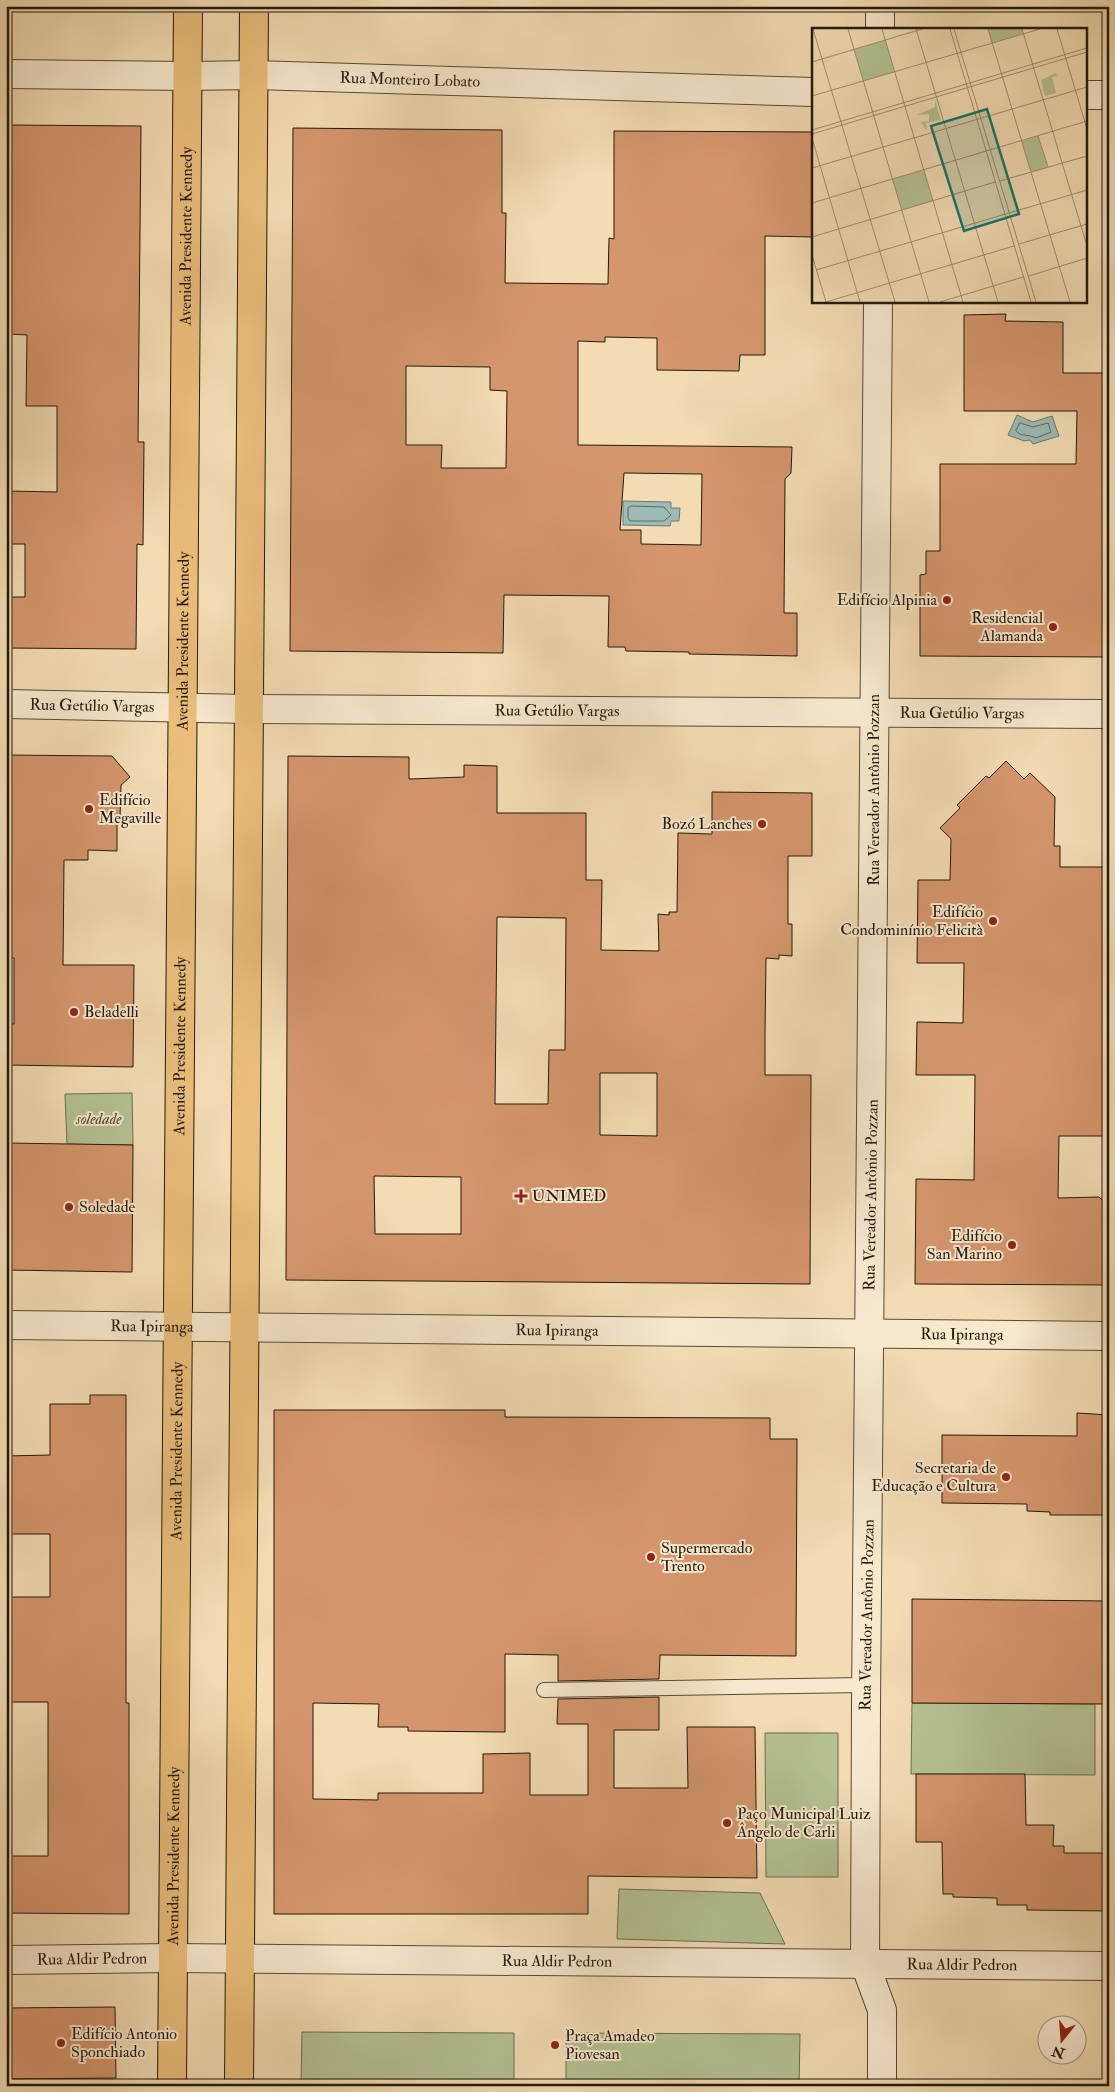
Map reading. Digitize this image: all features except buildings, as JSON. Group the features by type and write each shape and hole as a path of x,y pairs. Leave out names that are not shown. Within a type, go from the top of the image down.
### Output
{"main road":[{"name":"Avenida Presidente Kennedy","path":"172,2086 188,6"},
{"path":"238,2086 254,6"}],"street":[{"path":"880,6 880,28"},
{"name":"Rua Monteiro Lobato","path":"6,74 254,75 812,92"},
{"path":"1088,95 1109,95"},
{"name":"Rua Vereador Antônio Pozzan","path":"878,302 865,1964 882,2010 882,2086"},
{"name":"Rua Getúlio Vargas","path":"6,704 183,706 249,709 1109,714"},
{"name":"Rua Ipiranga","path":"6,1325 1109,1336"},
{"name":"Rua Aldir Pedron","path":"6,1960 173,1958 1109,1966"}],"lane":[{"path":"544,1690 866,1685"}],"green space":[{"name":"soledade","path":"132,1093 133,1145 67,1144 65,1094"},
{"path":"912,1703 1095,1704 1095,1775 911,1774"},
{"path":"765,1733 838,1733 838,1877 766,1877"},
{"path":"619,1889 760,1893 785,1944 617,1939"},
{"path":"302,2032 514,2033 514,2086 301,2086"},
{"path":"566,2033 800,2034 799,2086 566,2086"}],"water":[{"path":"1017,415 1033,422 1052,416 1059,436 1033,444 1030,440 1024,441 1008,435"},
{"path":"623,501 671,502 671,508 680,508 679,521 671,521 670,526 623,525"}],"place":[{"name":"Edifício Alpinia","path":"947,600"},
{"name":"Residencial Alamanda","path":"1053,627"},
{"name":"Edifício Megaville","path":"89,809"},
{"name":"Bozó Lanches","path":"762,824"},
{"name":"Edifício Condominínio Felicità","path":"993,921"},
{"name":"Beladelli","path":"74,1012"},
{"name":"UNIMED","path":"521,1196"},
{"name":"Soledade","path":"69,1207"},
{"name":"Edifício San Marino","path":"1012,1245"},
{"name":"Secretaria de Educação e Cultura","path":"1006,1477"},
{"name":"Supermercado Trento","path":"651,1557"},
{"name":"Paço Municipal Luiz Ângelo de Carli","path":"727,1823"},
{"name":"Edifício Antonio Sponchiado","path":"61,2043"},
{"name":"Praça Amadeo Piovesan","path":"555,2045"}]}
